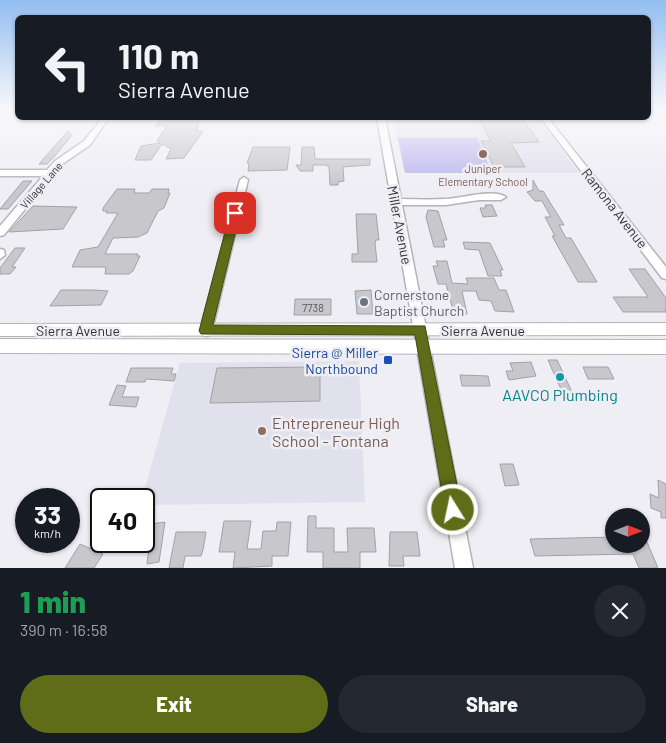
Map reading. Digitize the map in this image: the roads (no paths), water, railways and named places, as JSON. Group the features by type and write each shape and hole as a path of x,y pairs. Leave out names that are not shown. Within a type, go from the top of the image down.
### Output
{"main road":[{"name":"Sierra Avenue","path":"0,330 206,331 666,328"},
{"name":"Sierra Avenue","path":"0,346 666,347"}],"street":[{"name":"Village Lane","path":"0,233 49,174 66,156 87,143 92,135"},
{"name":"Miller Avenue","path":"385,135 464,568"},
{"name":"Ramona Avenue","path":"558,135 666,275"},
{"path":"0,174 49,174"},
{"path":"206,331 244,180"},
{"path":"396,202 446,202 479,197 501,197"}],"place":[{"name":"Juniper Elementary School","path":"483,154"},
{"name":"Cornerstone Baptist Church","path":"364,302"},
{"name":"Sierra @ Miller Northbound","path":"388,360"},
{"name":"AAVCO Plumbing","path":"560,377"},
{"name":"Entrepreneur High School - Fontana","path":"262,431"}]}
